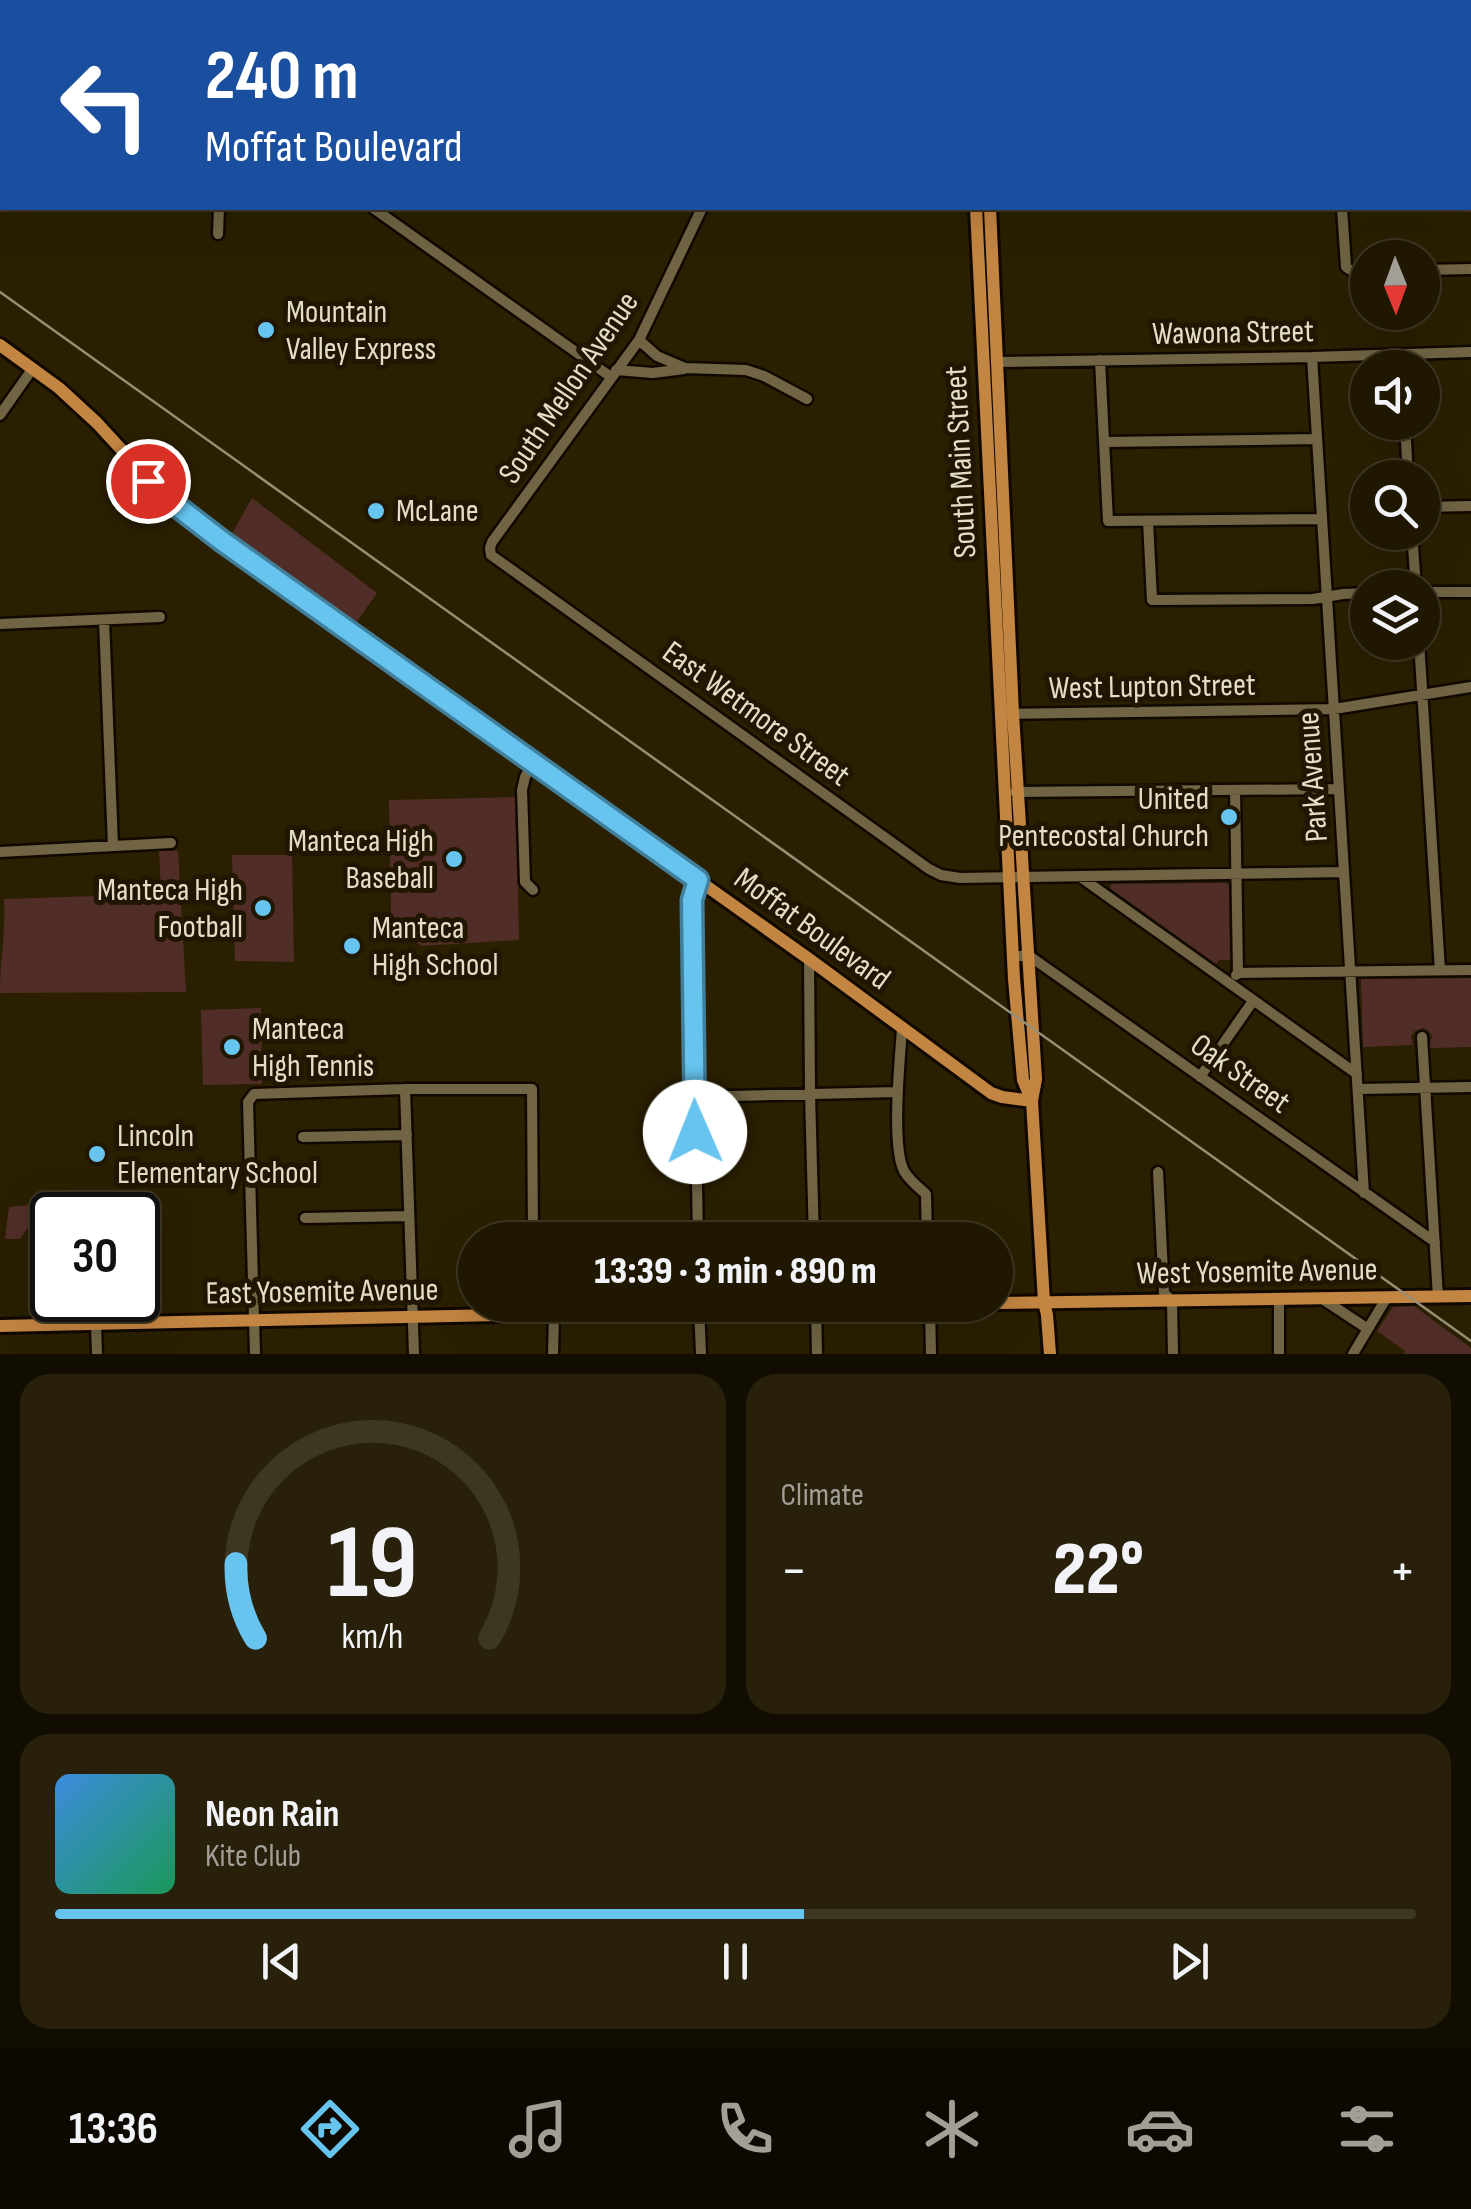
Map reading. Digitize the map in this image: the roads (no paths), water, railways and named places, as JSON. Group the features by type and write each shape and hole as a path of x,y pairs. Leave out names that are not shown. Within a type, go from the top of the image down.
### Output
{"main road":[{"name":"South Main Street","path":"976,210 999,523"},
{"name":"South Main Street","path":"990,210 1010,792 1008,876 1036,1079 1032,1101 1050,1354"},
{"path":"982,320 996,362"},
{"name":"Moffat Boulevard","path":"0,345 59,388 165,497 234,550 991,1093 1032,1101"},
{"name":"South Main Street","path":"1010,792 1024,876 1020,956"},
{"name":"West Yosemite Avenue","path":"1044,1302 1471,1296"},
{"path":"1013,1303 1044,1302"},
{"name":"East Yosemite Avenue","path":"0,1326 458,1315"}],"street":[{"path":"218,234 219,210"},
{"path":"376,210 613,374 685,368 746,370 806,400"},
{"name":"South Mellon Avenue","path":"495,538 639,340 701,210"},
{"path":"1342,210 1346,267 1350,270"},
{"path":"1440,270 1471,269"},
{"path":"639,340 657,356 685,368"},
{"name":"Wawona Street","path":"1440,353 1471,352"},
{"name":"Wawona Street","path":"996,362 1350,356"},
{"name":"Park Avenue","path":"1312,358 1364,1193"},
{"path":"1100,360 1108,522 1322,519"},
{"path":"0,415 32,368"},
{"path":"1104,442 1317,439"},
{"path":"1440,507 1471,506"},
{"path":"1148,521 1152,600 1313,599 1350,594"},
{"name":"East Wetmore Street","path":"495,538 490,552 498,561 941,875 960,878 1344,872"},
{"path":"1440,592 1471,592"},
{"path":"0,624 160,617"},
{"path":"104,620 112,846"},
{"path":"1420,660 1440,970"},
{"name":"West Lupton Street","path":"1006,714 1334,709 1471,688"},
{"path":"533,762 522,794 525,882 533,890"},
{"path":"1010,792 1339,789"},
{"path":"1235,790 1238,973"},
{"path":"0,852 171,843"},
{"path":"1078,876 1357,1074"},
{"path":"698,880 692,900 698,1222"},
{"name":"Oak Street","path":"1020,956 1435,1242"},
{"path":"809,959 814,1222"},
{"path":"1228,982 1238,973 1471,970"},
{"path":"1200,1077 1253,1001"},
{"path":"902,1028 900,1156 906,1175 926,1194 927,1222"},
{"path":"1422,1037 1438,1297"},
{"path":"1358,1089 1471,1087"},
{"path":"405,1089 414,1354"},
{"path":"255,1354 248,1102 254,1094 532,1089 533,1222"},
{"path":"694,1096 898,1092"},
{"path":"302,1137 407,1136"},
{"path":"1158,1172 1164,1293 1172,1301 1173,1354"},
{"path":"304,1218 410,1216"},
{"path":"1353,1354 1387,1298"},
{"path":"1278,1299 1279,1354"},
{"path":"1325,1301 1368,1330"},
{"path":"553,1354 554,1322"},
{"path":"700,1322 700,1354"},
{"path":"816,1322 817,1354"},
{"path":"930,1322 931,1354"},
{"path":"96,1324 97,1354"}],"railway":[{"path":"0,292 1471,1341"}],"place":[{"name":"Mountain Valley Express","path":"266,330"},
{"name":"McLane","path":"376,511"},
{"name":"United Pentecostal Church","path":"1229,817"},
{"name":"Manteca High Baseball","path":"454,859"},
{"name":"Manteca High Football","path":"263,908"},
{"name":"Manteca High School","path":"352,946"},
{"name":"Manteca High Tennis","path":"232,1047"},
{"name":"Lincoln Elementary School","path":"97,1154"}]}
